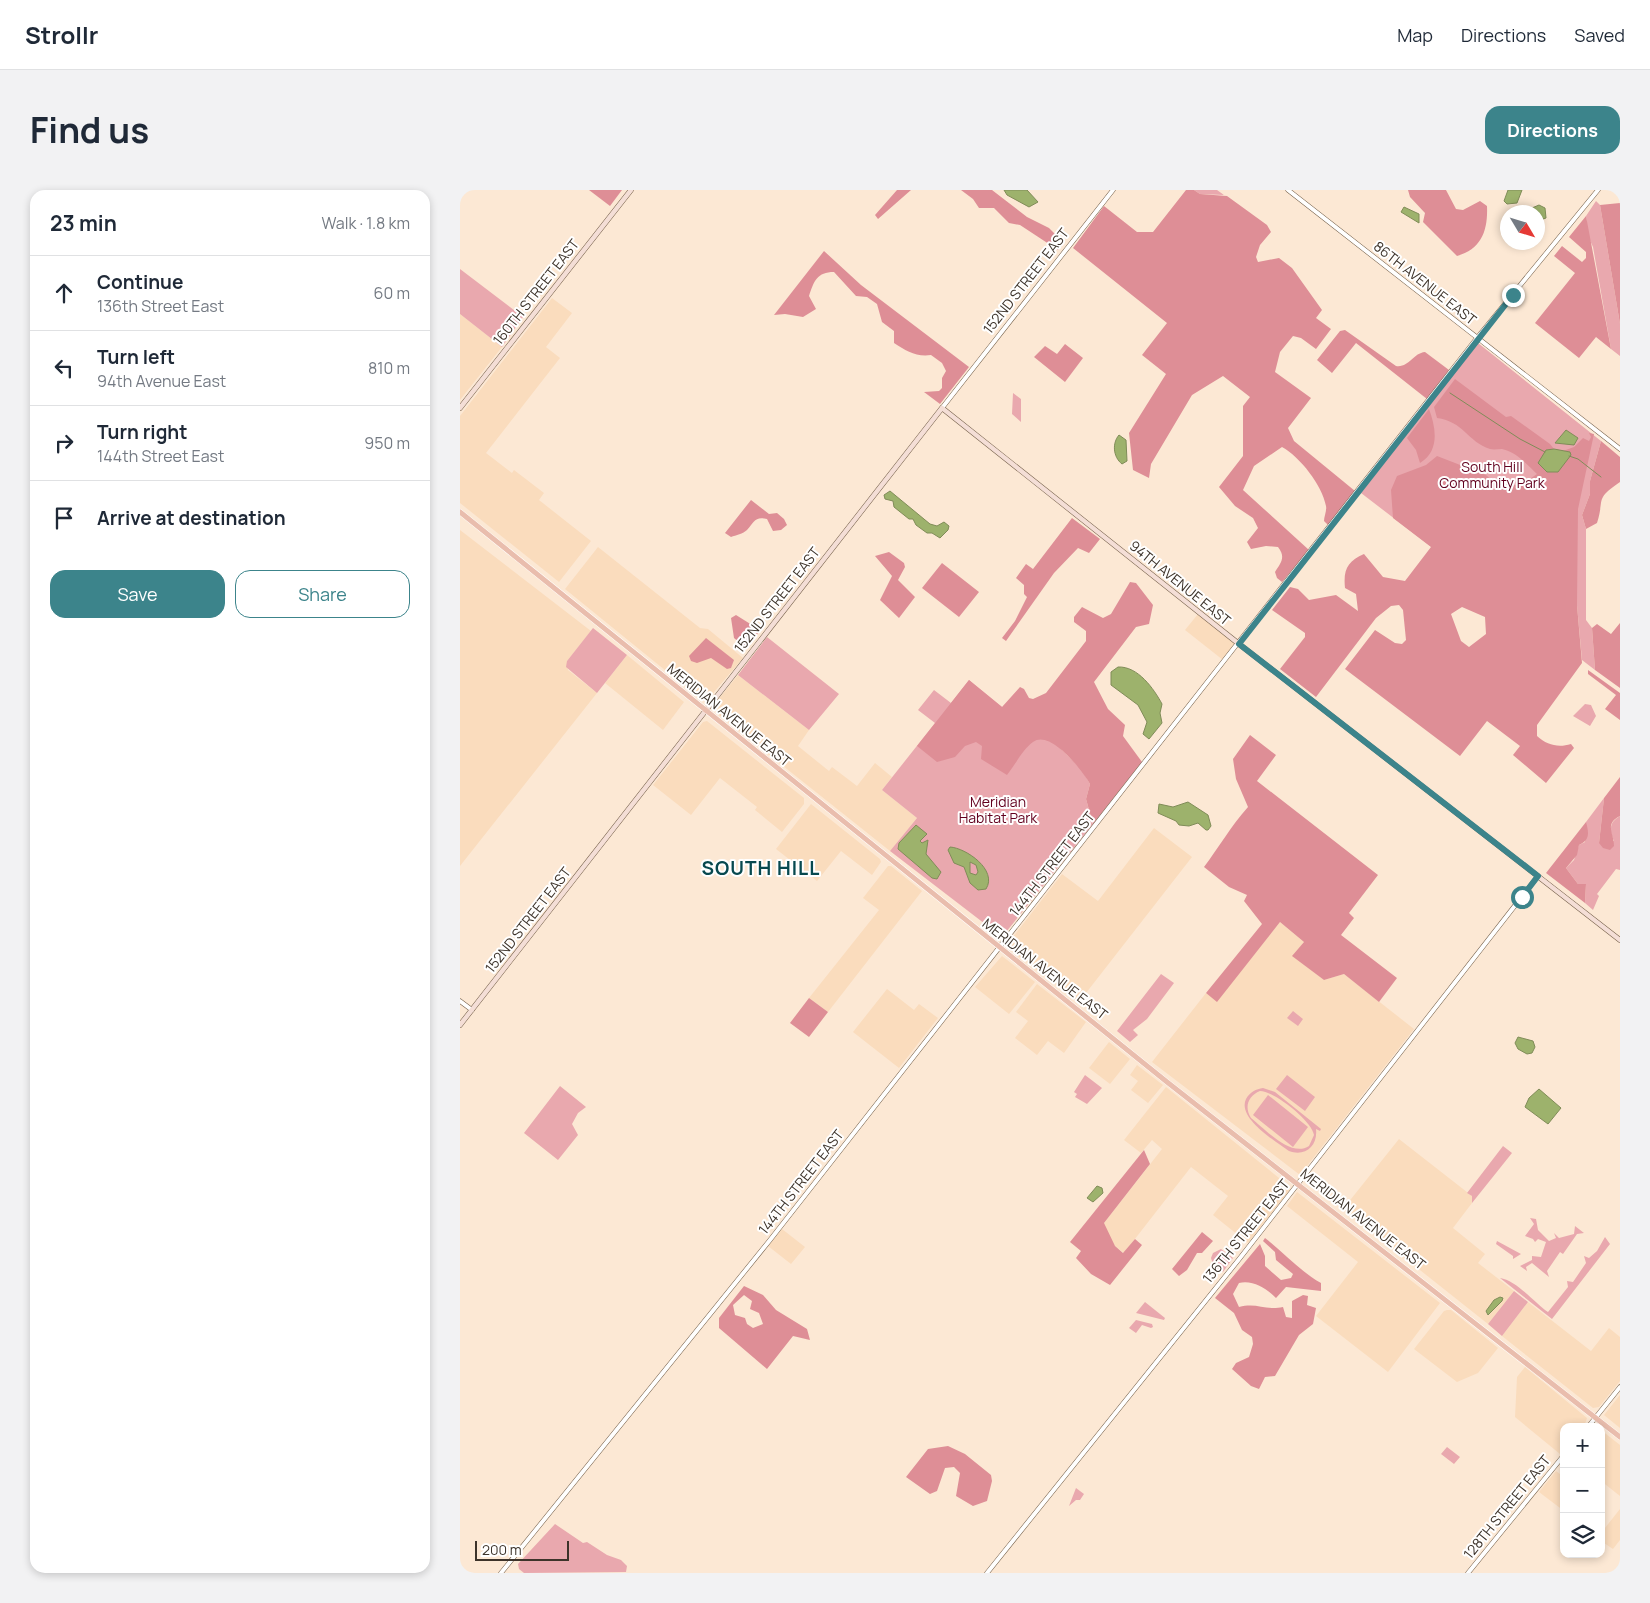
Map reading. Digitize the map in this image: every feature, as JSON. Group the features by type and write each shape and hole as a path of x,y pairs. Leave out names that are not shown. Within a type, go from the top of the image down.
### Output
{"main road":[{"name":"160TH STREET EAST","path":"460,408 631,190"},
{"name":"94TH AVENUE EAST","path":"942,408 1239,644 1620,940"},
{"name":"152ND STREET EAST","path":"460,1025 942,408"},
{"name":"MERIDIAN AVENUE EAST","path":"460,512 1000,948 1620,1437"}],"street":[{"name":"152ND STREET EAST","path":"942,408 1113,190"},
{"name":"86TH AVENUE EAST","path":"1288,190 1620,449"},
{"name":"144TH STREET EAST","path":"501,1573 767,1245 1478,338 1598,190"},
{"name":"136TH STREET EAST","path":"987,1573 1298,1184 1538,876"},
{"path":"460,1001 472,1010"},
{"path":"1591,1423 1620,1387"},
{"name":"128TH STREET EAST","path":"1468,1573 1560,1460"}],"shaded area":[{"path":"589,190 622,190 610,206"},
{"path":"897,190 911,190 878,219 875,215"},
{"path":"961,190 992,190 1027,217 1049,228 1064,243 1058,250 1020,225 1009,223 994,208 979,208 973,199"},
{"path":"1004,190 1027,190 1038,202 1029,207 1007,195"},
{"path":"1186,190 1194,190 1200,194 1227,196 1267,225 1271,232 1260,245 1256,257 1258,262 1279,258 1292,268 1322,310 1316,318 1331,329 1316,349 1301,338 1293,336 1280,352 1275,372 1311,398 1288,428 1294,441 1355,491 1328,525 1324,521 1326,508 1320,489 1296,457 1282,447 1254,466 1243,490 1309,550 1282,582 1277,578 1275,572 1282,560 1282,554 1278,547 1266,546 1251,549 1247,542 1258,528 1253,518 1235,506 1219,487 1243,456 1243,406 1250,397 1223,376 1192,395 1151,464 1149,478 1133,470 1129,433 1166,374 1142,355 1167,323 1073,248 1104,206 1137,232 1153,232"},
{"path":"1408,190 1446,190 1456,209 1463,210 1480,201 1487,206 1485,231 1478,243 1466,253 1457,256 1423,222 1425,213 1410,197"},
{"path":"1508,190 1522,190 1517,203 1507,204 1504,201"},
{"path":"1620,203 1620,324 1600,205"},
{"path":"1404,207 1419,214 1419,223 1401,212"},
{"path":"1586,216 1611,349 1596,337 1579,358 1535,323 1575,273 1554,256 1562,246 1582,262 1586,258 1586,252 1569,237"},
{"path":"824,251 861,285 969,367 940,404 924,392 939,391 942,388 942,378 946,371 942,363 931,355 911,353 894,343 894,331 882,322 877,304 867,297 856,296 834,272 828,272 817,278 813,286 809,296 816,309 803,317 785,314 774,315"},
{"path":"552,298 572,313 546,347 560,358 486,453 512,473 514,470 544,493 539,500 591,541 559,582 460,503 460,416"},
{"path":"460,314 502,347 460,400"},
{"path":"1345,330 1396,366 1404,365 1417,355 1425,352 1449,370 1427,399 1356,343 1332,373 1317,360 1340,331"},
{"path":"1065,344 1083,358 1065,382 1034,357 1045,346 1057,354"},
{"path":"1455,379 1506,417 1511,416 1550,444 1554,449 1546,450 1563,463 1570,452 1563,451 1574,447 1583,438 1589,441 1591,437 1589,433 1594,434 1578,509 1577,605 1582,663 1537,725 1537,736 1545,742 1557,746 1571,744 1574,748 1546,783 1513,755 1520,746 1487,721 1460,756 1345,669 1375,630 1395,643 1402,644 1406,640 1403,610 1399,605 1391,606 1376,618 1316,697 1280,669 1305,637 1305,633 1272,610 1290,587 1298,589 1309,600 1336,595 1358,611 1356,594 1345,588 1346,571 1350,563 1364,554 1383,577 1405,581 1431,547 1393,518 1391,490 1397,476 1426,465 1437,456 1486,475 1497,485 1521,485 1537,474 1512,453 1502,449 1482,446 1453,423 1437,418 1434,407","holes":["1462,607 1485,617 1486,634 1469,647 1461,641 1451,614"]},
{"path":"1429,409 1435,431 1435,439 1431,452 1420,463 1416,450 1407,438"},
{"path":"1566,430 1578,438 1574,445 1555,443"},
{"path":"1119,435 1126,440 1127,461 1122,464 1114,450 1115,442"},
{"path":"1601,441 1620,457 1620,482 1603,496 1597,523 1586,529 1582,515 1590,494 1590,481"},
{"path":"1554,449 1570,452 1571,455 1558,472 1547,472 1538,463 1546,450"},
{"path":"890,491 930,524 937,526 944,522 949,526 948,530 940,538 932,533 927,533 916,525 913,519 909,519 894,507 893,501 885,499 884,495"},
{"path":"751,500 769,514 777,513 784,519 787,525 781,530 773,531 767,519 760,518 755,520 747,530 741,533 731,537 725,533"},
{"path":"1072,518 1100,539 1089,553 1078,548 1054,573 1006,641 1002,638 1015,621 1027,597 1024,594 1024,585 1016,578 1026,564 1033,569"},
{"path":"460,530 591,631 567,661 568,670 597,693 460,866"},
{"path":"598,547 700,628 708,629 743,658 709,698 703,701 565,589"},
{"path":"889,552 904,563 905,567 898,580 915,597 899,618 880,600 892,576 875,556"},
{"path":"942,563 979,592 959,617 922,588"},
{"path":"1130,582 1136,583 1153,605 1149,624 1136,627 1094,682 1108,709 1125,725 1123,736 1142,762 1093,824 1086,799 1090,784 1073,761 1048,741 1040,739 1029,745 1007,775 981,759 982,746 976,742 965,746 955,757 937,762 917,746 969,680 1002,707 1020,687 1024,689 1029,698 1033,699 1046,693 1086,641 1086,631 1074,622 1074,617 1082,607 1103,618 1111,614"},
{"path":"1198,614 1234,643 1234,646 1223,660 1185,630"},
{"path":"736,615 752,625 763,627 746,648 734,638 731,618"},
{"path":"1620,623 1620,688 1595,670 1592,628 1597,624 1611,634"},
{"path":"706,638 734,660 731,668 727,669 711,658 697,663 691,661 689,656"},
{"path":"627,655 684,702 663,730 605,683"},
{"path":"1118,667 1132,670 1139,674 1150,685 1162,704 1160,713 1162,723 1149,739 1143,734 1147,722 1138,705 1111,685 1111,672"},
{"path":"1588,670 1620,693 1620,720 1605,709 1616,695 1588,674"},
{"path":"738,675 809,730 798,746 829,771 832,767 857,786 875,763 892,777 882,790 917,818 890,851 714,711 713,706"},
{"path":"707,721 804,798 804,804 782,832 755,810 757,807 720,778 691,815 653,785 703,722"},
{"path":"1250,735 1276,755 1257,781 1378,875 1349,913 1354,918 1341,935 1397,978 1379,1002 1344,974 1324,980 1292,956 1304,942 1280,922 1217,1002 1206,993 1262,924 1244,901 1247,895 1229,887 1204,867 1248,807 1236,779 1233,759"},
{"path":"1620,777 1620,816 1612,822 1611,829 1614,846 1610,850 1603,848 1599,843 1604,798"},
{"path":"1188,802 1208,815 1211,826 1208,830 1198,823 1189,826 1179,825 1176,821 1158,813 1159,804 1173,807"},
{"path":"811,804 880,859 881,862 872,875 841,851 817,881 776,849"},
{"path":"1586,822 1587,838 1579,845 1577,855 1566,868 1578,884 1586,884 1585,903 1546,873"},
{"path":"916,825 927,834 920,841 922,843 928,840 926,854 941,872 937,879 932,878 898,849 899,843"},
{"path":"1154,828 1192,857 1079,1002 1009,949 1009,942 1062,874 1098,901"},
{"path":"950,847 957,848 978,861 988,875 989,882 986,889 978,890 970,883 964,867 954,863 948,850","holes":["970,862 976,865 978,872 976,875 970,873"]},
{"path":"888,866 891,866 922,891 828,1012 809,998 879,910 863,898"},
{"path":"1280,922 1304,942 1293,956 1324,980 1344,974 1414,1029 1300,1175 1152,1062 1206,993 1217,1001"},
{"path":"1002,956 1035,982 1009,1014 975,987"},
{"path":"1037,984 1086,1022 1064,1053 1048,1041 1037,1055 1015,1038 1028,1021 1016,1012"},
{"path":"887,989 914,1010 919,1004 938,1018 899,1068 853,1032"},
{"path":"809,998 828,1012 809,1037 790,1023"},
{"path":"1518,1037 1533,1041 1535,1047 1532,1053 1527,1054 1518,1049 1515,1043"},
{"path":"1109,1042 1130,1059 1110,1084 1089,1068"},
{"path":"1137,1065 1163,1085 1148,1103 1131,1090 1138,1081 1130,1075"},
{"path":"1166,1087 1289,1186 1289,1191 1248,1243 1213,1215 1228,1196 1191,1167 1124,1253 1097,1232 1162,1149 1152,1140 1141,1153 1124,1140"},
{"path":"1539,1089 1561,1108 1548,1124 1525,1107 1529,1098"},
{"path":"1399,1139 1472,1196 1472,1203 1453,1228 1485,1254 1478,1263 1514,1291 1488,1324 1343,1209"},
{"path":"1144,1150 1150,1164 1104,1223 1115,1246 1123,1253 1135,1239 1142,1245 1110,1285 1091,1274 1076,1258 1081,1251 1070,1242"},
{"path":"1097,1186 1102,1188 1103,1193 1093,1202 1087,1198"},
{"path":"1297,1192 1440,1303 1388,1372 1316,1316 1358,1262 1287,1206"},
{"path":"782,1229 805,1247 791,1264 768,1246"},
{"path":"1202,1232 1213,1241 1202,1253 1197,1253 1187,1270 1179,1276 1172,1269"},
{"path":"1265,1238 1321,1283 1321,1291 1286,1287 1276,1298 1259,1286 1244,1282 1239,1283 1233,1294 1239,1307 1251,1305 1271,1308 1283,1307 1286,1317 1292,1318 1292,1301 1303,1295 1308,1296 1307,1305 1316,1308 1313,1324 1299,1335 1275,1376 1265,1377 1259,1389 1251,1386 1232,1369 1236,1363 1249,1357 1253,1344 1252,1337 1242,1330 1234,1313 1215,1298 1260,1244 1265,1256 1265,1266 1281,1280 1291,1278 1293,1274 1276,1260 1275,1252 1263,1241"},
{"path":"744,1286 763,1295 776,1310 807,1329 810,1340 793,1336 767,1369 719,1328 719,1318","holes":["744,1295 752,1301 750,1309 759,1313 763,1324 753,1328 747,1324 745,1318 735,1315 733,1305"]},
{"path":"1500,1297 1503,1298 1502,1301 1488,1315 1486,1311 1494,1300"},
{"path":"1528,1302 1591,1351 1609,1328 1620,1337 1620,1381 1599,1407 1593,1408 1502,1336"},
{"path":"1451,1310 1498,1348 1478,1373 1457,1382 1414,1349 1444,1311"},
{"path":"1525,1367 1587,1418 1585,1423 1560,1423 1560,1454 1515,1417 1517,1377"},
{"path":"1620,1395 1620,1428 1604,1415"},
{"path":"1605,1433 1620,1445 1620,1496 1605,1484"},
{"path":"948,1446 965,1454 991,1475 992,1481 987,1501 973,1506 956,1496 960,1473 954,1467 945,1468 937,1491 930,1494 906,1477 928,1449"},
{"path":"1556,1471 1560,1474 1560,1508 1539,1492"},
{"path":"1620,1509 1620,1540 1613,1549 1605,1544 1605,1528"}],"green space":[{"path":"1194,190 1217,190 1224,195 1200,194"},
{"path":"1596,201 1600,205 1620,324 1620,356 1611,349 1593,247 1588,236 1586,216"},
{"path":"460,269 523,317 502,347 460,314"},
{"name":"South Hill Community Park","path":"1478,343 1601,441 1590,481 1590,494 1582,515 1586,529 1586,620 1592,628 1595,670 1582,660 1577,605 1550,638 1361,493"},
{"path":"1013,393 1021,399 1021,422 1012,414"},
{"path":"593,628 627,655 597,693 566,667 567,661"},
{"path":"767,637 839,694 809,730 738,675"},
{"name":"Meridian Habitat Park","path":"969,680 1040,738 1053,741 1082,770 1090,784 1086,799 1093,824 1002,937 890,851 917,818 882,790 935,723 918,710 934,690 951,703"},
{"path":"1585,704 1591,705 1596,716 1590,726 1573,716"},
{"path":"1604,798 1599,843 1614,841 1611,827 1616,818 1620,816 1620,870 1616,869 1597,894 1599,896 1593,910 1585,903 1586,884 1578,884 1566,868 1574,860 1579,845 1585,842 1586,822"},
{"path":"1161,974 1174,983 1147,1019 1133,1030 1138,1035 1130,1042 1117,1031"},
{"path":"1293,1011 1303,1019 1298,1026 1287,1018"},
{"path":"1085,1075 1102,1088 1087,1104 1075,1097 1077,1094 1074,1092"},
{"path":"1287,1075 1315,1097 1305,1111 1276,1089"},
{"path":"560,1086 586,1107 578,1113 572,1124 578,1135 558,1160 524,1133"},
{"path":"1263,1088 1275,1092 1321,1129 1320,1131 1316,1129 1315,1140 1309,1149 1300,1152 1289,1151 1252,1121 1247,1114 1246,1099 1251,1093","holes":["1260,1091 1283,1101 1307,1122 1314,1135 1309,1146 1302,1149 1286,1145 1251,1118 1248,1102 1256,1093"]},
{"path":"1268,1095 1308,1127 1293,1147 1253,1115"},
{"path":"1503,1146 1512,1153 1472,1203 1472,1196 1467,1193"},
{"path":"1530,1218 1536,1219 1538,1230 1549,1241 1556,1238 1554,1233 1559,1238 1574,1234 1575,1226 1584,1233 1577,1234 1563,1254 1560,1252 1547,1271 1549,1277 1532,1263 1526,1267 1527,1271 1520,1266 1532,1260 1532,1256 1541,1257 1546,1242 1538,1239 1535,1242 1533,1239 1525,1236 1534,1224"},
{"path":"1605,1237 1610,1244 1552,1319 1500,1278 1519,1287 1548,1312 1568,1287 1567,1281 1573,1282 1586,1263 1584,1256 1589,1258 1597,1251"},
{"path":"1497,1241 1521,1254 1513,1259 1513,1256 1496,1244"},
{"path":"1221,1249 1233,1258 1223,1272 1214,1268 1211,1258 1213,1253"},
{"path":"1514,1291 1528,1302 1502,1336 1488,1324"},
{"path":"1145,1302 1165,1318 1164,1320 1136,1313"},
{"path":"1136,1320 1152,1324 1153,1327 1142,1325 1136,1333 1129,1328"},
{"path":"1447,1447 1460,1457 1454,1464 1441,1454"},
{"path":"1076,1488 1084,1494 1080,1500 1076,1500 1069,1506"},
{"path":"555,1524 583,1543 587,1542 607,1555 621,1560 627,1566 626,1572 524,1573 519,1569 518,1564"}],"waterway":[{"path":"1450,393 1520,439 1545,452"},
{"path":"1569,456 1578,459 1601,477"}],"district":[{"name":"SOUTH HILL","path":"761,868"}],"route":[{"path":"1513,295 1239,644 1538,876 1522,897"}]}
